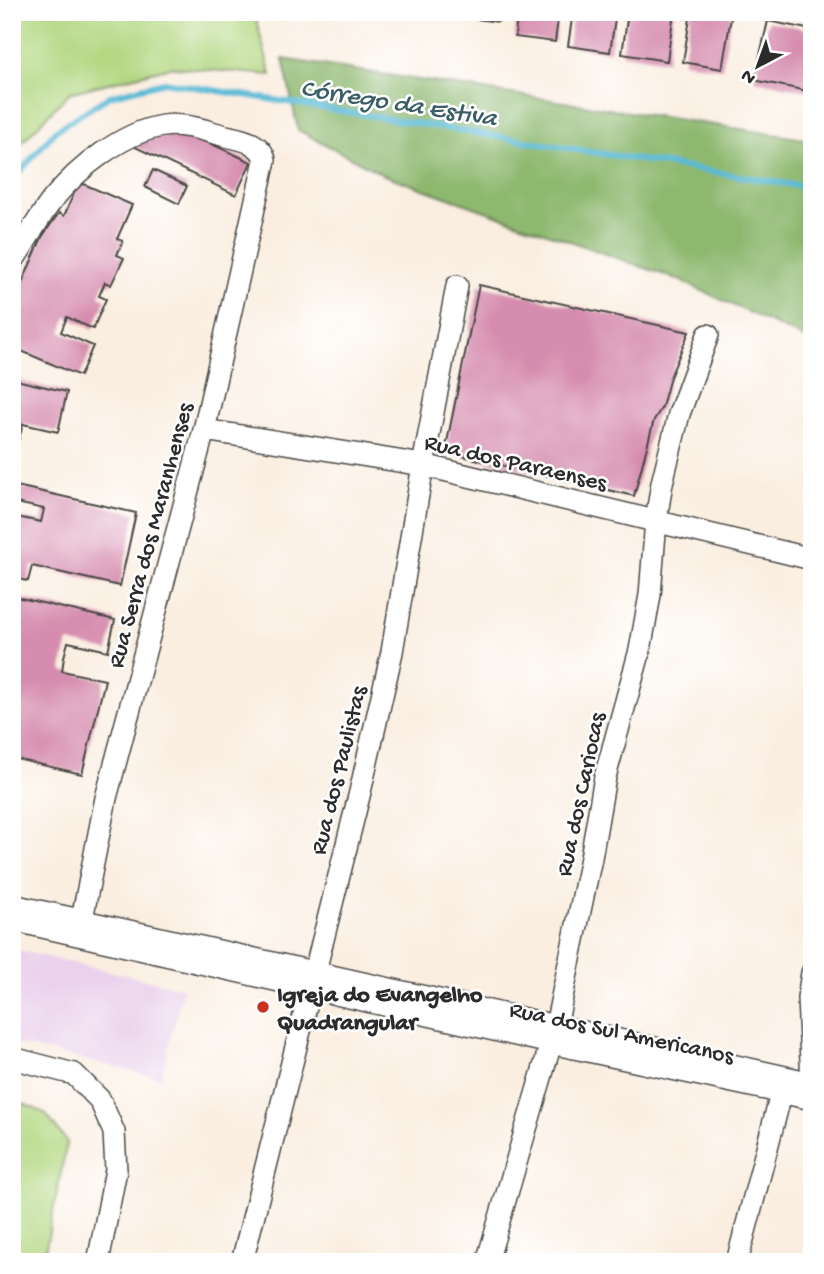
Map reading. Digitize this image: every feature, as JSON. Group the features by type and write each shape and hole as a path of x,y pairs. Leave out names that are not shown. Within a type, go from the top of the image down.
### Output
{"street":[{"name":"Rua Serra dos Maranhenses","path":"12,262 53,198 97,156 134,135 164,126 195,127 257,146 264,155 204,429 106,798 82,919"},
{"name":"Rua dos Paulistas","path":"242,1262 360,792 392,652 423,465 457,286"},
{"name":"Rua dos Cariocas","path":"487,1262 554,1034 605,777 640,650 650,595 662,483 680,414 708,335"},
{"name":"Rua dos Paraenses","path":"204,429 423,465 812,559"},
{"name":"Rua dos Sul Americanos","path":"12,905 82,919 312,979"},
{"name":"Rua dos Sul Americanos","path":"12,920 312,979 784,1085 812,1099"},
{"path":"812,973 808,998 812,1083"},
{"path":"12,1058 74,1073 100,1100 114,1132 116,1170 98,1262"},
{"name":"Rua dos Sul Americanos","path":"784,1085 812,1083"},
{"path":"737,1262 784,1085"}],"shaded area":[{"path":"12,949 183,988 161,1078 12,1043"}],"green space":[{"path":"12,12 254,12 271,75 171,67 69,93 12,153"},
{"path":"283,59 812,140 812,342 679,280 384,175 298,130"},
{"path":"12,1099 45,1113 67,1142 43,1262 12,1262"}],"building":[{"path":"454,12 500,12 498,22 453,16"},
{"path":"517,12 559,12 555,42 515,37"},
{"path":"573,12 616,12 610,52 568,46"},
{"path":"628,12 674,12 667,61 622,54"},
{"path":"691,12 732,12 722,69 683,62"},
{"path":"768,21 812,30 812,92 754,80"},
{"path":"190,134 251,162 236,195 131,145 157,137"},
{"path":"153,170 187,186 179,204 145,187"},
{"path":"79,182 132,205 117,239 123,241 117,255 124,258 111,285 105,282 99,296 106,299 93,329 67,317 61,332 93,346 80,376 12,347 12,306 42,237 59,213 64,216"},
{"path":"479,285 689,332 670,377 662,407 654,420 634,496 445,452"},
{"path":"12,379 67,392 58,432 23,424 19,439 12,438"},
{"path":"12,485 136,513 120,586 32,566 28,581 12,578 12,516 41,522 44,509 12,502"},
{"path":"12,596 115,620 108,651 68,642 64,657 62,671 105,680 82,774 12,758 12,661 16,645 12,644"}],"waterway":[{"name":"Córrego da Estiva","path":"12,181 56,130 110,96 164,82 812,188"}],"place":[{"name":"Igreja do Evangelho Quadrangular","path":"263,1007"}]}
